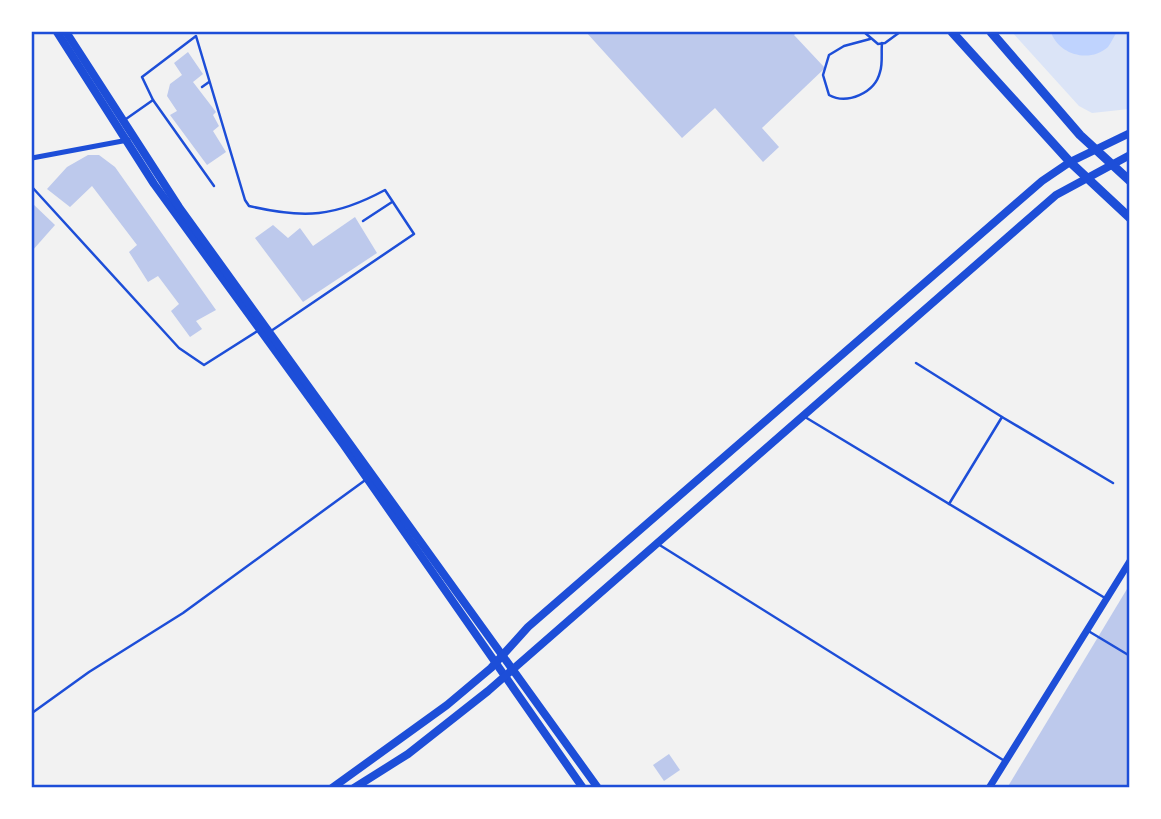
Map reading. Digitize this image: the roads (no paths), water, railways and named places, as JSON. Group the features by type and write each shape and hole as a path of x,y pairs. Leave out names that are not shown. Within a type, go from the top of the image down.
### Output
{"main road":[{"path":"57,32 259,330 496,661 583,788"},
{"path":"66,32 124,121 131,140 598,788"},
{"path":"952,32 1070,162 1129,218"},
{"path":"991,32 1096,151 1129,181"},
{"path":"332,788 426,721 496,661 538,618 1032,189 1070,162 1129,134"},
{"path":"354,788 416,748 506,676 656,542 1056,195 1085,176 1129,155"}],"street":[{"path":"32,158 131,140"},
{"path":"989,788 1129,561"}],"lane":[{"path":"863,32 870,39 882,43 900,32"},
{"path":"214,186 153,100 142,77 196,36 249,206 291,214 337,212 385,190 414,234 270,331"},
{"path":"870,39 844,46 829,55 823,75 829,95 838,100 852,98 876,82 881,70 882,43"},
{"path":"202,87 209,82"},
{"path":"124,121 153,100"},
{"path":"32,187 180,348 204,365 259,330"},
{"path":"363,222 393,202"},
{"path":"916,363 1113,483"},
{"path":"802,416 1106,599"},
{"path":"949,504 1002,417"},
{"path":"32,713 89,671 183,613 367,479"},
{"path":"656,542 1005,762"},
{"path":"1087,630 1129,656"}],"water":[{"path":"1051,32 1117,32 1108,47 1092,55 1083,56 1060,46"}]}
